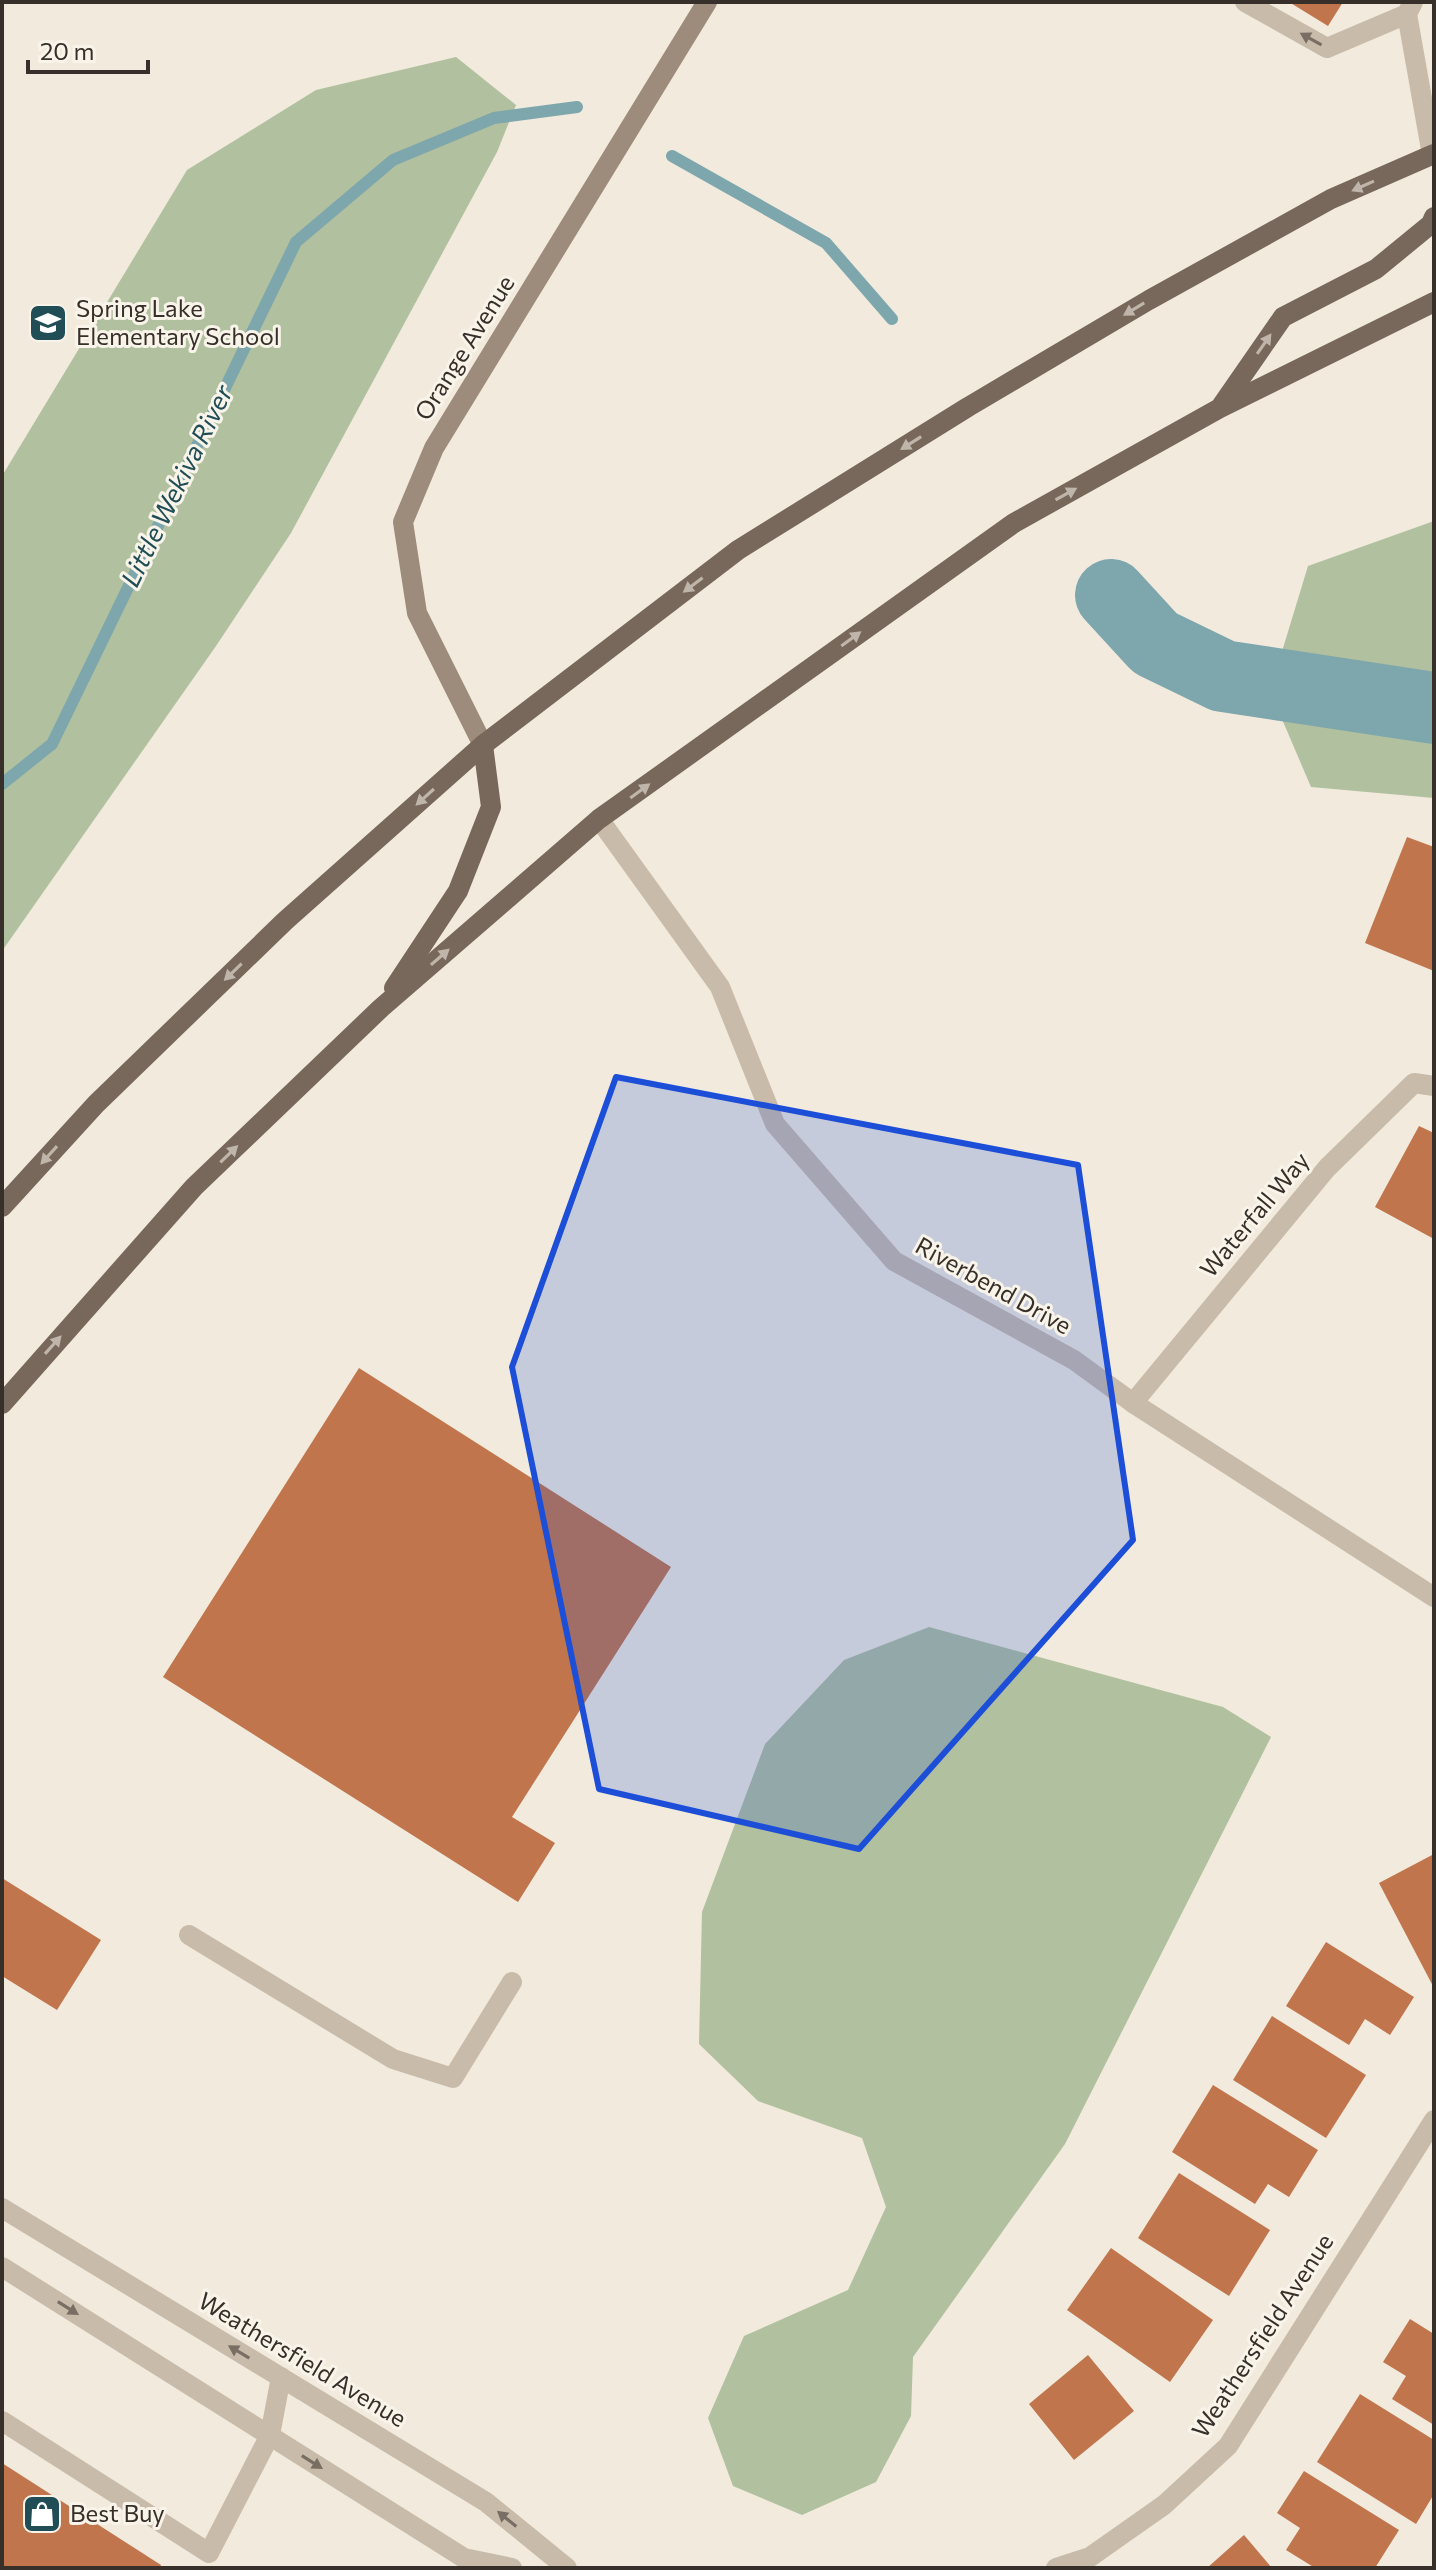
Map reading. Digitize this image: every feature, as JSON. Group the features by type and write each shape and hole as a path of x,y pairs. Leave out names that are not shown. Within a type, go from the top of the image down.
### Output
{"main road":[{"name":"Orange Avenue","path":"483,745 417,613 403,522 434,448 707,2"},
{"path":"2,1207 96,1104 285,921 483,745 738,550 968,407 1149,300 1331,199 1433,157"},
{"path":"1220,408 1283,317 1376,269 1431,224 1434,217"},
{"path":"2,1404 194,1187 381,1008 599,819 1014,523 1220,408 1434,302"},
{"path":"381,1008 458,891 491,807 483,745"}],"street":[{"path":"1245,2 1327,48 1410,8 1433,157"},
{"name":"Riverbend Drive","path":"599,819 720,987 775,1124 894,1261 1074,1360 1133,1403 1434,1597"},
{"name":"Waterfall Way","path":"1133,1403 1327,1168 1414,1083 1434,1086"},
{"path":"189,1935 393,2059 453,2078 512,1982"},
{"name":"Weathersfield Avenue","path":"1056,2568 1090,2557 1164,2505 1228,2446 1434,2120"},
{"name":"Weathersfield Avenue","path":"4,2212 486,2502 567,2568"},
{"path":"2,2267 464,2558 512,2568"},
{"path":"2,2421 205,2560 270,2435 281,2377"}],"highlighted area":[{"path":"616,1077 1078,1165 1133,1540 859,1849 599,1789 512,1367"}],"green space":[{"path":"456,57 516,105 497,152 291,533 216,646 2,951 2,476 187,170 316,90"},
{"path":"1434,521 1434,798 1311,787 1270,691 1308,566"},
{"path":"929,1627 1223,1707 1271,1737 1065,2144 913,2357 911,2416 876,2482 802,2515 733,2486 708,2418 744,2336 848,2290 886,2207 862,2138 758,2101 699,2044 702,1912 765,1744 844,1660"}],"building":[{"path":"1289,2 1343,2 1328,26"},
{"path":"1407,837 1434,847 1434,971 1365,943"},
{"path":"1419,1126 1434,1133 1434,1239 1375,1207"},
{"path":"359,1368 671,1567 512,1817 555,1843 518,1902 163,1677"},
{"path":"1434,1854 1434,1988 1379,1883"},
{"path":"2,1878 101,1940 57,2010 2,1976"},
{"path":"1326,1942 1414,1997 1390,2035 1365,2019 1349,2045 1286,2006"},
{"path":"1272,2016 1366,2075 1326,2138 1233,2080"},
{"path":"1213,2085 1318,2150 1289,2197 1268,2184 1255,2204 1172,2152"},
{"path":"1179,2173 1270,2230 1229,2296 1138,2238"},
{"path":"1111,2248 1213,2320 1170,2382 1067,2310"},
{"path":"1410,2319 1434,2334 1434,2425 1392,2399 1406,2376 1383,2362"},
{"path":"1088,2355 1134,2411 1074,2460 1029,2404"},
{"path":"1360,2394 1434,2440 1434,2494 1416,2524 1317,2462"},
{"name":"Best Buy","path":"2,2463 161,2565 160,2568 2,2568"},
{"path":"1304,2471 1399,2530 1375,2568 1315,2568 1286,2550 1300,2528 1277,2513"},
{"path":"1244,2535 1272,2568 1207,2568"}],"waterway":[{"name":"Little Wekiva River","path":"2,784 52,744 296,242 393,160 494,118 577,107"},
{"name":"Little Wekiva River","path":"672,156 826,243 892,319"},
{"name":"Little Wekiva River","path":"1111,595 1155,643 1223,676 1434,708"}],"place":[{"name":"Spring Lake Elementary School","path":"48,323"},
{"name":"Best Buy","path":"42,2514"}]}
